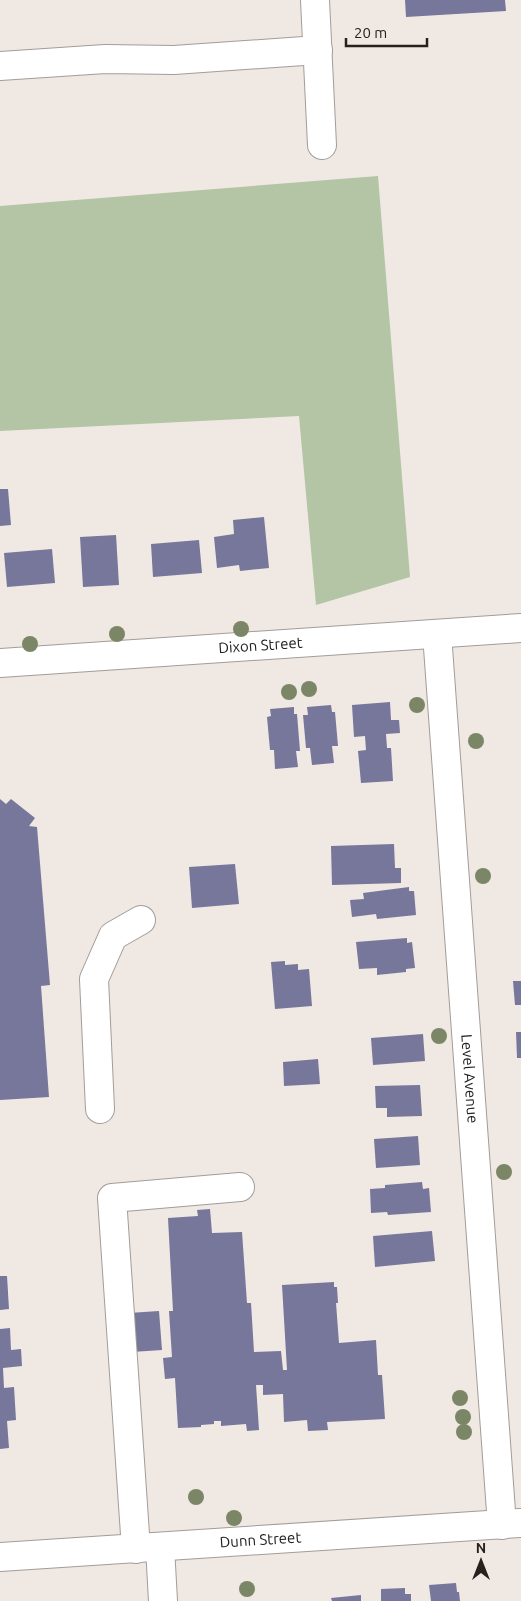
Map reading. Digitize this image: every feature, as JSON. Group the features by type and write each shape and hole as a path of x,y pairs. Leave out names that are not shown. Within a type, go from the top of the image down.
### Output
{"street":[{"path":"315,0 322,144"},
{"path":"0,66 105,59 174,60 318,50"},
{"name":"Dixon Street","path":"0,663 521,628"},
{"name":"Level Avenue","path":"437,634 512,1524"},
{"path":"100,1109 94,979 114,936 141,920"},
{"path":"163,1601 148,1548 112,1198 240,1187"},
{"name":"Dunn Street","path":"0,1557 512,1524"}],"green space":[{"path":"378,176 410,577 316,605 299,416 0,431 0,206"}],"building":[{"path":"405,0 505,0 506,11 406,17"},
{"path":"0,489 8,489 11,525 0,526"},
{"path":"264,517 269,568 240,571 239,565 217,568 214,537 234,534 233,520"},
{"path":"116,535 119,585 83,587 80,537"},
{"path":"199,540 202,573 153,577 151,544"},
{"path":"52,549 55,583 7,587 4,553"},
{"path":"390,702 391,720 399,720 400,733 386,734 387,748 391,748 393,781 361,783 358,751 366,750 365,736 354,737 352,705"},
{"path":"331,705 332,712 335,712 338,746 332,746 334,763 312,765 310,748 306,748 303,715 308,715 307,707"},
{"path":"294,707 294,714 297,714 300,751 296,751 298,767 275,769 274,750 270,750 267,717 271,716 270,709"},
{"path":"0,799 6,804 11,799 35,818 29,826 37,827 50,985 41,986 49,1097 0,1100"},
{"path":"394,844 395,868 401,868 401,883 332,885 331,846"},
{"path":"235,864 239,904 192,908 189,867"},
{"path":"409,887 409,891 414,891 416,915 377,919 376,914 352,917 350,900 364,899 363,893"},
{"path":"407,938 407,943 412,942 415,968 406,969 406,972 377,975 377,968 359,969 356,942"},
{"path":"285,961 285,965 298,964 298,970 309,969 312,1006 275,1009 271,962"},
{"path":"513,981 521,981 521,1005 515,1005"},
{"path":"516,1032 521,1032 521,1058 517,1058"},
{"path":"423,1034 425,1061 373,1065 371,1038"},
{"path":"318,1059 320,1084 284,1086 283,1062"},
{"path":"420,1085 422,1116 387,1117 387,1108 376,1108 375,1086"},
{"path":"418,1136 420,1165 376,1168 374,1139"},
{"path":"422,1182 423,1189 429,1188 431,1212 388,1215 387,1212 371,1213 370,1189 385,1188 385,1185"},
{"path":"210,1209 212,1233 242,1232 247,1303 251,1303 254,1352 281,1351 283,1370 287,1370 282,1285 334,1282 334,1287 337,1287 338,1303 336,1303 339,1343 376,1340 378,1375 382,1375 385,1419 327,1422 328,1430 308,1431 307,1420 284,1422 283,1394 263,1395 263,1385 256,1385 259,1430 247,1431 246,1424 221,1426 221,1421 214,1421 214,1424 201,1425 201,1427 178,1428 175,1378 165,1379 163,1358 172,1357 169,1311 173,1311 168,1218 198,1216 197,1210"},
{"path":"432,1231 435,1261 375,1267 373,1236"},
{"path":"0,1276 7,1276 9,1309 0,1310"},
{"path":"159,1311 162,1350 132,1352 129,1313"},
{"path":"10,1328 11,1350 21,1349 22,1366 3,1368 4,1388 14,1387 16,1420 7,1421 9,1448 0,1449 0,1329"},
{"path":"456,1583 460,1601 431,1601 429,1585"},
{"path":"405,1588 405,1594 411,1594 411,1601 381,1601 381,1589"},
{"path":"361,1595 361,1601 332,1601 331,1598"}]}
